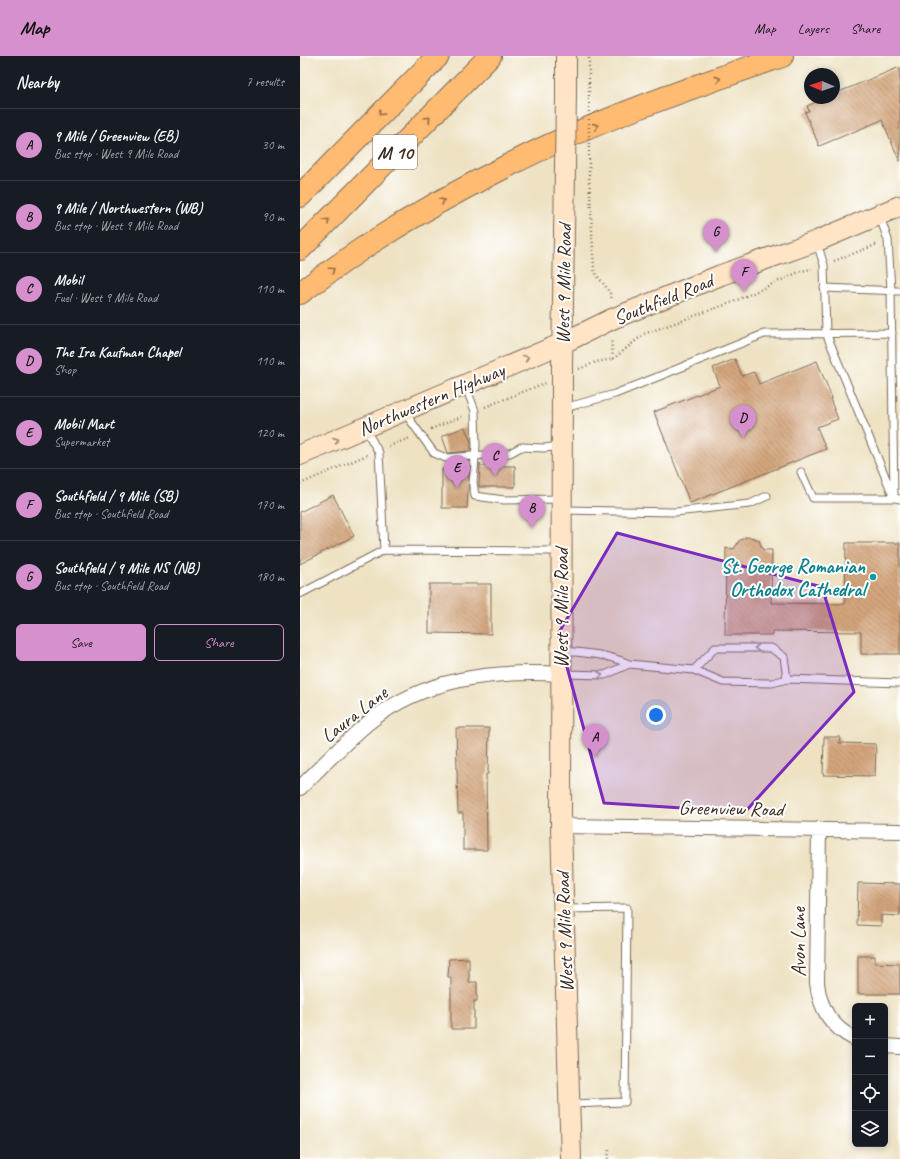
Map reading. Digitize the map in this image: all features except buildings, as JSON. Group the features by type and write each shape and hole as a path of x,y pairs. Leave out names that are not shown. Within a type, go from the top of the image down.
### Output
{"highway":[{"name":"M 10","path":"300,196 438,56"},
{"name":"M 10","path":"300,249 490,56"},
{"path":"300,293 374,241 426,210 510,164 606,121 686,90 782,56"}],"main road":[{"name":"West 9 Mile Road","path":"566,56 562,343 561,826 571,1159"},
{"name":"Southfield Road","path":"562,343 612,319 713,278 817,241 900,206"},
{"name":"Northwestern Highway","path":"300,455 562,343"}],"street":[{"name":"Laura Lane","path":"300,788 369,722 390,707 428,688 455,681 503,674 525,672 561,674"},
{"name":"Greenview Road","path":"561,826 900,831"},
{"name":"Avon Lane","path":"819,829 817,983 819,998 824,1012 832,1023 852,1037"},
{"path":"888,1046 900,1047"}],"lane":[{"path":"880,214 888,240 891,290 897,498"},
{"path":"817,241 824,265 826,333 897,498"},
{"path":"824,288 900,291"},
{"path":"562,409 615,394 764,334 892,333"},
{"path":"465,385 475,411 475,496 562,505 675,512 750,504 767,496"},
{"path":"403,411 434,453 446,458 510,453 521,447 544,448 562,445"},
{"path":"365,427 378,451 384,550"},
{"path":"801,472 813,498 897,498"},
{"path":"300,594 384,550 561,551"},
{"path":"694,670 715,648 771,648 784,657 787,679"},
{"path":"561,651 599,654 614,657 629,664 694,670 723,682 772,683 787,679 900,683"},
{"path":"561,674 605,675 629,664"},
{"path":"563,909 626,908 625,1102 570,1104"}],"path":[{"path":"589,56 590,174 594,269 596,274 608,289 612,299"},
{"path":"834,261 877,244"},
{"path":"596,362 612,359 644,334 733,302 800,271 812,269"},
{"path":"611,342 612,359"},
{"path":"300,484 531,388"},
{"path":"608,1159 609,1150"}],"highlighted area":[{"path":"617,533 822,587 854,692 745,812 604,803 558,634"}],"place":[{"name":"Southfield / 9 Mile NS (NB)","path":"716,252"},
{"name":"Southfield / 9 Mile (SB)","path":"744,292"},
{"name":"The Ira Kaufman Chapel","path":"743,438"},
{"name":"Mobil","path":"495,476"},
{"name":"Mobil Mart","path":"457,488"},
{"name":"9 Mile / Northwestern (WB)","path":"532,528"},
{"name":"St. George Romanian Orthodox Cathedral","path":"873,577"},
{"name":"9 Mile / Greenview (EB)","path":"595,757"}]}
